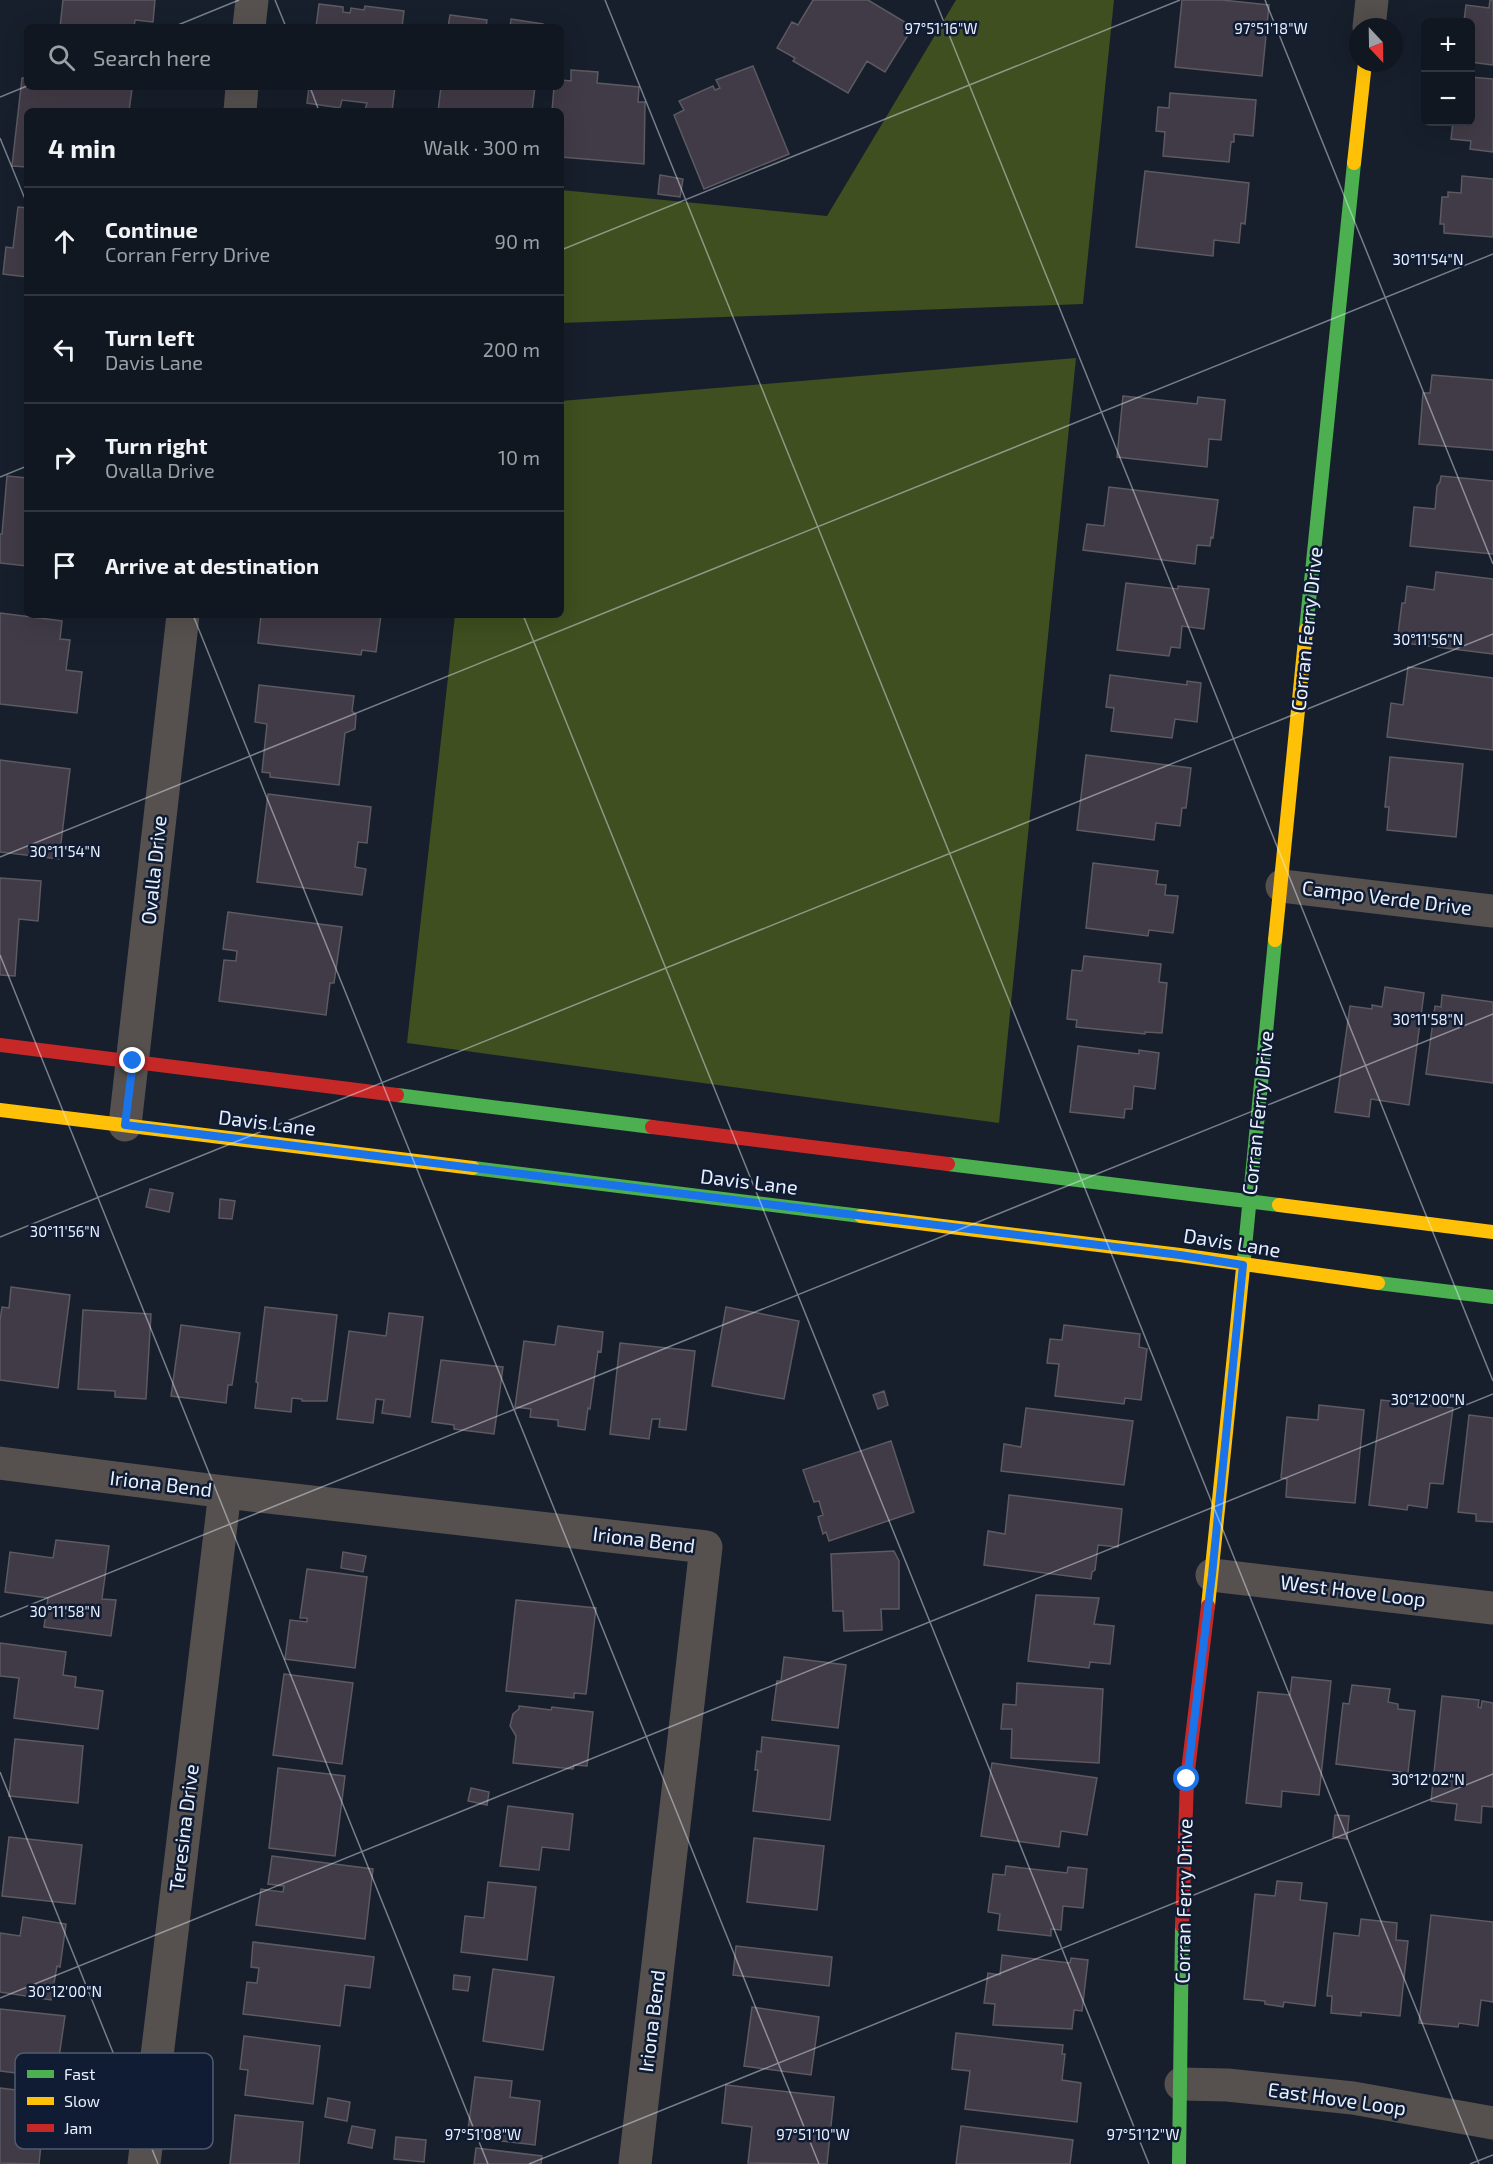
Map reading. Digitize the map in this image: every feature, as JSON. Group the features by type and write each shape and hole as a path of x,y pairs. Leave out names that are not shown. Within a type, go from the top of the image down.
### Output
{"main road":[{"name":"Corran Ferry Drive","path":"1179,2164 1183,1880 1187,1779 1212,1575 1335,340 1364,72"},
{"path":"0,1045 1493,1232"},
{"name":"Davis Lane","path":"0,1110 1168,1253 1243,1265 1493,1297"}],"street":[{"path":"249,24 252,0"},
{"path":"1370,18 1372,0"},
{"path":"240,108 242,90"},
{"name":"Ovalla Drive","path":"125,1125 183,618"},
{"name":"Campo Verde Drive","path":"1282,886 1493,911"},
{"name":"Iriona Bend","path":"0,1463 225,1492 706,1547 635,2164"},
{"name":"Teresina Drive","path":"157,2053 225,1492"},
{"name":"West Hove Loop","path":"1212,1575 1493,1608"},
{"name":"East Hove Loop","path":"1181,2084 1227,2085 1353,2097 1493,2123"},
{"name":"Teresina Drive","path":"144,2164 146,2149"}],"green space":[{"path":"956,0 1114,0 1083,304 564,323 564,190 827,216"},
{"path":"1076,358 999,1123 407,1043 455,618 564,618 564,401"}],"building":[{"path":"63,0 155,0 153,22 135,20 134,24 60,24"},
{"path":"813,0 868,0 913,27 885,72 867,61 848,93 793,61 795,58 777,48 792,22 798,25"},
{"path":"1182,0 1222,0 1269,5 1262,76 1175,67"},
{"path":"1490,0 1493,0 1493,65 1475,63 1475,18 1464,18 1466,5 1489,8"},
{"path":"319,4 343,7 343,12 350,13 351,8 364,10 365,6 404,11 402,24 316,24"},
{"path":"450,15 487,20 486,24 448,24"},
{"path":"511,19 543,24 510,24"},
{"path":"753,66 789,154 704,189 674,115 684,110 679,101 713,86 715,90 720,88 716,80"},
{"path":"571,70 598,72 597,83 639,87 638,102 645,102 644,164 564,157 564,108 552,108 554,90 564,90 564,80 571,81"},
{"path":"1475,77 1493,79 1493,152 1470,149 1471,141 1451,139 1453,126 1475,126"},
{"path":"22,78 24,78 24,90 132,90 129,108 24,108 24,167 12,166"},
{"path":"309,90 395,90 392,108 366,108 367,103 342,100 340,108 307,103"},
{"path":"441,90 535,90 532,108 438,108"},
{"path":"1170,93 1256,100 1253,136 1234,134 1229,162 1163,156 1165,132 1156,131 1158,107 1169,108"},
{"path":"1145,171 1249,183 1245,224 1241,223 1239,243 1214,240 1213,256 1136,247"},
{"path":"660,175 683,179 680,197 658,194"},
{"path":"1462,176 1493,179 1493,237 1444,233 1444,224 1440,224 1442,197 1448,197 1448,192 1461,193"},
{"path":"18,207 24,208 24,277 3,274 6,247 13,248"},
{"path":"1432,375 1493,380 1493,450 1419,444 1423,393 1430,393"},
{"path":"1123,396 1197,404 1198,397 1225,400 1221,440 1209,439 1207,467 1117,457"},
{"path":"7,476 24,478 24,566 0,563 0,534 2,534"},
{"path":"1441,476 1493,481 1493,554 1410,546 1414,507 1435,509 1437,486"},
{"path":"1109,487 1218,500 1210,546 1197,545 1195,564 1083,550 1087,524 1104,526"},
{"path":"1436,572 1493,579 1493,654 1397,642 1402,603 1405,603 1407,586 1434,590"},
{"path":"1126,583 1178,589 1178,586 1209,589 1204,629 1182,626 1180,648 1171,647 1169,656 1117,650"},
{"path":"0,613 24,616 24,618 62,621 60,639 70,640 66,670 82,672 77,713 0,704"},
{"path":"261,618 381,618 376,652 362,650 361,655 258,643"},
{"path":"1408,667 1493,678 1493,750 1387,737 1391,703 1403,705"},
{"path":"1110,675 1187,685 1187,681 1201,683 1197,722 1175,719 1172,738 1111,731 1114,708 1106,707"},
{"path":"259,685 354,696 352,711 356,715 355,729 345,733 339,785 270,777 270,773 262,772 267,724 255,722"},
{"path":"1086,755 1191,768 1186,808 1182,808 1180,826 1156,823 1154,840 1077,830"},
{"path":"1390,757 1463,764 1456,837 1387,830 1389,807 1385,807"},
{"path":"0,760 70,769 59,859 0,852"},
{"path":"268,794 371,807 367,843 358,842 355,867 366,869 362,895 257,882"},
{"path":"1093,863 1158,871 1156,884 1166,885 1165,895 1178,896 1173,933 1149,930 1148,936 1086,928"},
{"path":"0,878 41,881 38,921 19,919 15,976 0,975"},
{"path":"228,912 342,927 334,983 330,983 326,1015 219,1001 224,960 236,961 237,951 223,949"},
{"path":"1084,956 1161,964 1159,982 1167,983 1162,1033 1145,1032 1145,1034 1076,1027 1077,1020 1067,1019 1072,970 1082,971"},
{"path":"1385,987 1424,993 1409,1105 1371,1099 1369,1117 1335,1112 1350,1006 1372,1009 1372,1005 1382,1007"},
{"path":"1442,995 1493,1002 1493,1083 1426,1074 1435,1006 1441,1007"},
{"path":"1078,1046 1139,1054 1139,1050 1159,1053 1155,1089 1134,1086 1132,1109 1125,1109 1124,1118 1070,1112"},
{"path":"150,1189 173,1193 169,1212 146,1207"},
{"path":"220,1199 235,1201 232,1219 219,1218"},
{"path":"11,1287 70,1295 58,1388 0,1380 0,1321 2,1307 9,1308"},
{"path":"265,1307 337,1315 327,1401 302,1401 302,1399 292,1398 291,1412 255,1408"},
{"path":"726,1307 799,1321 784,1399 712,1386"},
{"path":"83,1310 151,1314 146,1399 115,1397 115,1391 78,1389"},
{"path":"389,1313 423,1317 410,1417 382,1413 384,1400 376,1399 373,1423 337,1419 349,1331 386,1336"},
{"path":"181,1325 240,1333 232,1385 228,1385 226,1403 171,1396"},
{"path":"1064,1325 1140,1334 1139,1347 1147,1349 1141,1400 1125,1398 1124,1404 1055,1396 1059,1364 1047,1363 1050,1339 1062,1340"},
{"path":"558,1326 603,1332 585,1430 558,1426 558,1420 530,1417 531,1409 515,1407 524,1341 555,1345"},
{"path":"620,1343 695,1351 686,1430 659,1427 660,1419 652,1419 649,1439 610,1434"},
{"path":"441,1360 503,1367 494,1434 454,1429 454,1425 432,1422"},
{"path":"884,1391 888,1405 878,1409 873,1395"},
{"path":"1381,1400 1453,1408 1443,1484 1430,1483 1427,1508 1408,1505 1407,1510 1369,1505"},
{"path":"1319,1405 1364,1410 1355,1503 1286,1497 1287,1479 1281,1478 1287,1417 1318,1420"},
{"path":"1026,1408 1133,1421 1124,1485 1001,1471 1004,1444 1021,1447"},
{"path":"1469,1415 1493,1418 1493,1522 1476,1521 1476,1514 1458,1512"},
{"path":"891,1441 914,1512 829,1541 826,1532 823,1534 818,1517 823,1515 819,1501 814,1502 803,1470"},
{"path":"1009,1495 1122,1509 1118,1547 1098,1545 1095,1570 1092,1572 1091,1579 984,1565 988,1531 1005,1534"},
{"path":"56,1540 109,1546 102,1599 116,1600 111,1636 44,1627 48,1598 5,1592 10,1552 53,1558"},
{"path":"894,1551 899,1561 899,1609 881,1609 882,1630 844,1631 843,1611 833,1611 831,1554"},
{"path":"343,1552 366,1556 363,1572 341,1568"},
{"path":"307,1569 367,1577 355,1668 285,1659 290,1620 307,1622 307,1618 300,1618"},
{"path":"1036,1595 1099,1598 1094,1624 1114,1626 1110,1664 1090,1662 1089,1668 1028,1661"},
{"path":"516,1600 596,1608 586,1694 574,1693 574,1698 506,1691"},
{"path":"0,1643 66,1652 63,1675 76,1677 75,1687 103,1691 98,1729 14,1718 19,1678 0,1676"},
{"path":"784,1657 846,1665 838,1728 772,1720 777,1681 781,1681"},
{"path":"284,1674 353,1683 342,1764 273,1755"},
{"path":"1292,1677 1331,1681 1319,1795 1282,1791 1281,1807 1246,1803 1258,1692 1290,1695"},
{"path":"1017,1683 1103,1689 1099,1763 1011,1758 1012,1729 1001,1729 1003,1704 1016,1705"},
{"path":"1352,1685 1390,1689 1388,1702 1398,1704 1398,1709 1415,1711 1408,1773 1336,1764 1343,1703 1349,1704"},
{"path":"1442,1696 1479,1700 1478,1707 1481,1708 1482,1701 1493,1703 1493,1807 1482,1806 1481,1823 1455,1820 1457,1804 1431,1801"},
{"path":"519,1706 593,1712 587,1766 574,1765 573,1769 513,1763 516,1736 510,1726 513,1714"},
{"path":"762,1737 839,1746 830,1820 753,1811 758,1770 755,1770 757,1751 761,1752"},
{"path":"15,1739 83,1746 78,1803 9,1796"},
{"path":"992,1763 1097,1778 1087,1835 1061,1831 1059,1847 981,1836"},
{"path":"278,1768 345,1776 335,1856 269,1848"},
{"path":"471,1788 489,1792 487,1805 468,1801"},
{"path":"508,1806 573,1814 569,1850 542,1847 539,1870 500,1866"},
{"path":"1335,1815 1349,1816 1347,1839 1333,1837"},
{"path":"9,1837 82,1845 75,1904 2,1896"},
{"path":"754,1838 824,1846 817,1910 747,1902"},
{"path":"272,1856 373,1869 365,1939 256,1925 261,1889 283,1892 284,1886 268,1884"},
{"path":"1006,1866 1067,1873 1068,1867 1087,1869 1083,1908 1063,1906 1061,1930 1051,1929 1051,1936 998,1930 1000,1914 988,1912 993,1874 1005,1875"},
{"path":"1277,1881 1302,1883 1300,1900 1327,1903 1315,2006 1284,2002 1283,2007 1265,2004 1265,2001 1244,1999 1255,1894 1275,1896"},
{"path":"488,1882 536,1887 527,1960 461,1952 465,1916 484,1918"},
{"path":"1431,1915 1493,1922 1493,2002 1481,2000 1478,2026 1459,2023 1458,2027 1419,2023"},
{"path":"23,1917 66,1924 60,1967 57,1966 51,2000 0,1992 0,1933 20,1936"},
{"path":"1361,1919 1397,1923 1396,1940 1408,1941 1400,2016 1361,2012 1361,2016 1331,2013 1332,1996 1327,1996 1334,1933 1359,1936"},
{"path":"253,1942 374,1957 370,1988 345,1985 340,2026 243,2014 247,1982 257,1983 259,1968 251,1967"},
{"path":"736,1946 832,1957 829,1986 733,1975"},
{"path":"1002,1955 1070,1963 1071,1958 1088,1960 1082,2011 1074,2010 1072,2029 993,2025 995,2004 984,2003 988,1973 1000,1975"},
{"path":"493,1969 554,1977 543,2050 483,2041"},
{"path":"454,1975 470,1977 468,1991 453,1989"},
{"path":"752,2007 819,2017 811,2075 744,2066"},
{"path":"0,2009 65,2016 60,2053 15,2053 15,2073 0,2071"},
{"path":"956,2033 1063,2045 1062,2054 1065,2054 1062,2080 1081,2083 1077,2122 965,2109 970,2071 952,2069"},
{"path":"244,2036 320,2046 313,2104 245,2095 248,2070 240,2069"},
{"path":"475,2077 512,2081 510,2097 540,2101 535,2145 467,2137"},
{"path":"726,2085 834,2097 827,2164 748,2163 752,2127 722,2123"},
{"path":"0,2088 15,2090 15,2149 40,2149 39,2164 0,2163"},
{"path":"328,2098 350,2102 347,2121 325,2117"},
{"path":"235,2115 303,2122 299,2164 230,2164"},
{"path":"352,2126 375,2130 372,2148 348,2143"},
{"path":"961,2126 1073,2140 1070,2164 956,2164"},
{"path":"396,2137 426,2140 424,2162 394,2159"},
{"path":"476,2148 542,2156 541,2164 474,2164"}],"traffic: fast":[{"path":"1306,630 1354,163"},
{"path":"1243,1268 1275,940"},
{"path":"397,1095 652,1127"},
{"path":"948,1164 1279,1205"},
{"path":"473,1168 861,1216"},
{"path":"1378,1283 1493,1297"},
{"path":"1179,2164 1182,1926"}],"traffic: slow":[{"path":"1354,163 1364,72"},
{"path":"1275,940 1306,630"},
{"path":"0,1110 473,1168"},
{"path":"1279,1205 1493,1232"},
{"path":"861,1216 1180,1255 1378,1283"},
{"path":"1208,1606 1243,1268"}],"traffic: jam":[{"path":"0,1045 397,1095"},
{"path":"652,1127 948,1164"},
{"path":"1182,1926 1187,1779 1208,1606"}],"route":[{"path":"133,1061 125,1125 1180,1255 1243,1265 1212,1575 1187,1779"}]}
